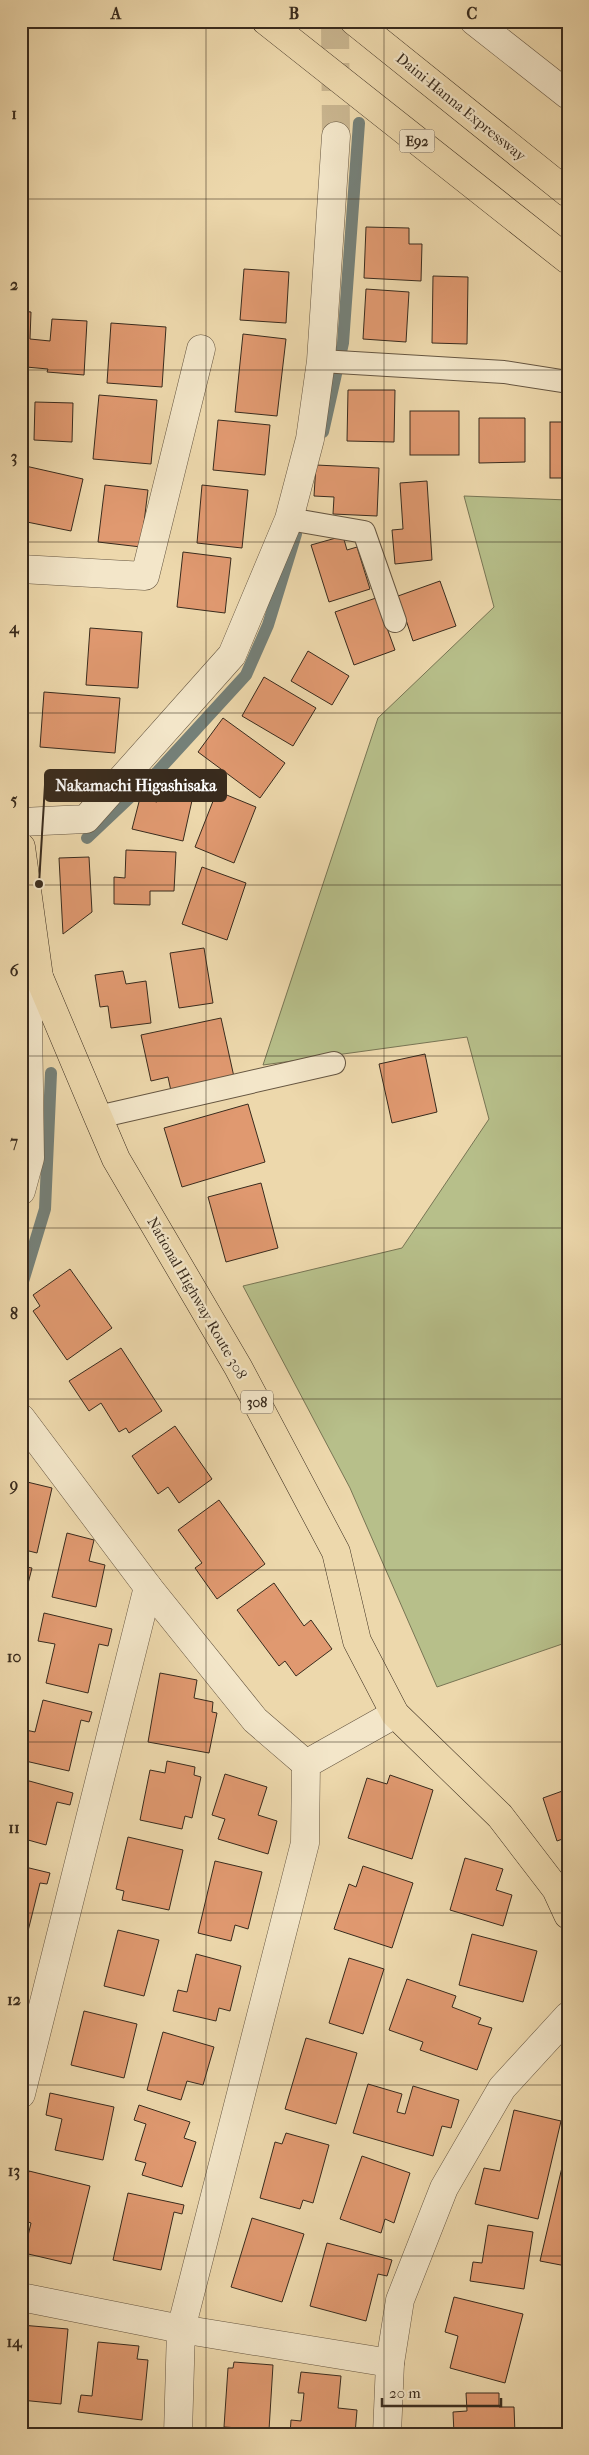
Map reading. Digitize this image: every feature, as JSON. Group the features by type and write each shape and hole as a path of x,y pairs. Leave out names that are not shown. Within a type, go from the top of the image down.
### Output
{"highway":[{"name":"E92","path":"266,21 568,260"},
{"name":"Daini-Hanna Expressway","path":"354,21 568,193"},
{"name":"National Highway Route 308","path":"21,847 39,977 98,1117 116,1159 238,1367 336,1552 357,1641 395,1714 500,1816 562,1887 568,1915"}],"street":[{"path":"474,21 568,95"},
{"path":"21,822 86,819 232,655 289,519 310,439 321,361 336,136"},
{"path":"21,569 146,576 201,349"},
{"path":"21,1191 30,1158 28,1020 39,977"},
{"path":"21,1418 148,1586 255,1720 306,1764 305,1843 181,2329 178,2434"},
{"path":"21,2094 148,1586"},
{"path":"306,1764 395,1714"},
{"path":"387,2434 390,2363 400,2300 444,2188 502,2088 568,2016"},
{"path":"21,2297 181,2329 390,2363"}],"lane":[{"path":"321,361 504,372 568,382"},
{"path":"289,519 364,532 395,621"},
{"path":"98,1117 334,1063"}],"green space":[{"path":"464,496 568,500 568,1642 437,1687 350,1488 243,1286 402,1248 489,1119 467,1037 263,1065 378,718 494,607"}],"building":[{"path":"366,227 409,228 409,244 422,244 421,281 364,278"},
{"path":"244,269 289,272 286,323 240,320"},
{"path":"433,276 468,277 467,344 432,343"},
{"path":"366,289 409,292 406,342 363,339"},
{"path":"21,311 31,312 30,339 50,341 52,319 87,321 84,375 47,372 48,369 26,367 27,356 21,356"},
{"path":"111,323 166,327 162,387 107,383"},
{"path":"243,334 286,339 277,416 235,412"},
{"path":"348,390 395,390 394,442 347,441"},
{"path":"99,395 157,400 151,464 93,459"},
{"path":"35,402 73,403 72,442 34,440"},
{"path":"410,411 459,411 459,455 410,455"},
{"path":"479,418 525,418 525,462 479,463"},
{"path":"218,420 270,425 265,475 213,470"},
{"path":"550,422 568,422 568,478 550,478"},
{"path":"21,465 83,479 71,531 22,521 28,496 21,494"},
{"path":"316,465 379,468 377,516 333,514 334,497 314,496"},
{"path":"427,481 432,560 395,564 392,530 403,529 400,483"},
{"path":"105,485 148,490 141,547 98,542"},
{"path":"202,485 248,490 242,548 197,543"},
{"path":"343,536 347,550 357,547 370,589 329,602 311,545"},
{"path":"183,552 231,558 225,613 177,607"},
{"path":"440,581 456,626 413,641 398,596"},
{"path":"376,598 395,650 354,665 335,612"},
{"path":"90,628 142,632 138,688 86,685"},
{"path":"308,651 349,676 332,705 291,681"},
{"path":"264,677 316,708 293,746 242,716"},
{"path":"44,692 120,698 115,753 40,747"},
{"path":"223,718 285,763 260,798 198,752"},
{"path":"161,789 193,796 183,841 132,829 140,798 157,802"},
{"path":"217,791 256,807 234,863 195,847"},
{"path":"126,850 176,852 174,891 150,891 150,905 114,904 114,877 125,878"},
{"path":"89,857 92,912 63,934 59,858"},
{"path":"202,867 246,883 227,940 182,924"},
{"path":"204,948 213,1003 179,1008 170,953"},
{"path":"123,971 126,984 146,981 151,1023 111,1028 108,1006 100,1007 95,975"},
{"path":"221,1018 234,1077 171,1091 168,1077 151,1081 141,1035"},
{"path":"425,1054 437,1112 392,1123 379,1064"},
{"path":"248,1104 265,1162 182,1187 164,1128"},
{"path":"261,1183 278,1248 226,1262 208,1197"},
{"path":"70,1269 112,1328 67,1360 33,1311 40,1306 33,1295"},
{"path":"121,1348 162,1411 129,1433 126,1428 119,1432 101,1403 89,1411 69,1381"},
{"path":"175,1426 212,1479 179,1503 168,1487 158,1494 132,1456"},
{"path":"21,1460 28,1462 23,1481 52,1488 37,1553 21,1549"},
{"path":"219,1500 265,1564 217,1599 195,1568 202,1563 178,1530"},
{"path":"67,1533 94,1540 89,1561 105,1565 96,1607 52,1597"},
{"path":"21,1566 32,1568 21,1611"},
{"path":"274,1583 304,1626 311,1620 332,1649 296,1676 285,1661 279,1666 237,1610"},
{"path":"44,1613 112,1629 108,1646 99,1644 88,1693 46,1683 55,1644 38,1641"},
{"path":"160,1673 197,1680 194,1698 213,1702 212,1712 217,1713 209,1753 148,1742"},
{"path":"43,1700 92,1712 89,1722 81,1720 69,1771 21,1760 21,1729 35,1732"},
{"path":"167,1761 195,1767 194,1775 201,1777 192,1818 185,1816 182,1829 140,1820 150,1770 165,1773"},
{"path":"225,1774 267,1787 258,1815 277,1821 268,1854 218,1839 225,1819 212,1815"},
{"path":"390,1775 433,1790 412,1859 348,1838 367,1778 387,1784"},
{"path":"22,1779 73,1793 70,1805 57,1802 46,1845 21,1838"},
{"path":"568,1789 568,1837 557,1841 543,1798"},
{"path":"128,1837 183,1850 169,1910 122,1900 124,1891 116,1889"},
{"path":"465,1858 503,1869 496,1890 512,1895 503,1926 450,1910"},
{"path":"215,1861 262,1872 248,1929 235,1925 231,1941 198,1933"},
{"path":"21,1866 50,1873 47,1884 40,1883 28,1931 21,1929"},
{"path":"363,1866 413,1883 392,1948 334,1929 349,1884 356,1887"},
{"path":"118,1930 159,1940 144,1996 104,1986"},
{"path":"472,1934 537,1951 523,2002 459,1985"},
{"path":"196,1954 241,1966 230,2011 219,2008 216,2021 173,2011 178,1990 187,1992"},
{"path":"349,1958 384,1969 363,2034 329,2023"},
{"path":"407,1979 456,1996 452,2007 481,2018 478,2024 492,2028 477,2070 420,2050 423,2042 389,2030"},
{"path":"84,2011 137,2024 124,2078 71,2065"},
{"path":"163,2032 214,2047 203,2085 187,2081 181,2100 147,2090"},
{"path":"306,2038 357,2053 336,2124 285,2109"},
{"path":"368,2084 402,2094 397,2112 405,2114 413,2086 459,2100 451,2128 442,2126 433,2156 353,2133"},
{"path":"50,2093 114,2107 103,2160 55,2150 62,2119 46,2115"},
{"path":"139,2105 190,2122 184,2138 196,2142 182,2187 142,2175 146,2163 135,2160 146,2124 134,2120"},
{"path":"514,2110 561,2121 538,2219 475,2204 484,2168 500,2171"},
{"path":"286,2133 329,2145 313,2203 303,2200 300,2209 260,2198 275,2142 282,2144"},
{"path":"567,2146 568,2259 566,2266 540,2261"},
{"path":"362,2156 410,2173 394,2223 385,2219 381,2233 340,2219"},
{"path":"29,2171 90,2186 71,2264 24,2253 31,2223 23,2220 25,2211 21,2210 21,2201"},
{"path":"128,2193 184,2205 182,2214 174,2212 161,2270 113,2260"},
{"path":"252,2218 304,2234 282,2302 231,2287"},
{"path":"488,2225 533,2232 524,2289 470,2281 473,2262 482,2263"},
{"path":"327,2243 392,2260 387,2276 378,2274 366,2321 310,2306"},
{"path":"454,2297 523,2314 505,2383 450,2368 458,2336 445,2332"},
{"path":"21,2325 68,2329 61,2404 21,2400"},
{"path":"98,2342 139,2346 137,2359 148,2360 142,2420 78,2412 81,2395 92,2396"},
{"path":"234,2362 273,2365 269,2430 224,2427 228,2368 233,2368"},
{"path":"301,2372 341,2376 338,2408 357,2410 355,2434 290,2434 291,2420 301,2421 304,2393 298,2393"},
{"path":"466,2393 499,2393 499,2407 514,2407 515,2434 454,2434 453,2412 467,2411"},
{"path":"21,2431 60,2431 60,2434 21,2434"}],"waterway":[{"path":"323,432 343,343 359,123"},
{"path":"87,838 158,771 246,675 268,625 296,534"},
{"path":"21,1288 45,1209 51,1073"}],"tunnel":[{"path":"335,21 336,136"}],"place":[{"name":"Nakamachi Higashisaka","path":"39,884"}]}
